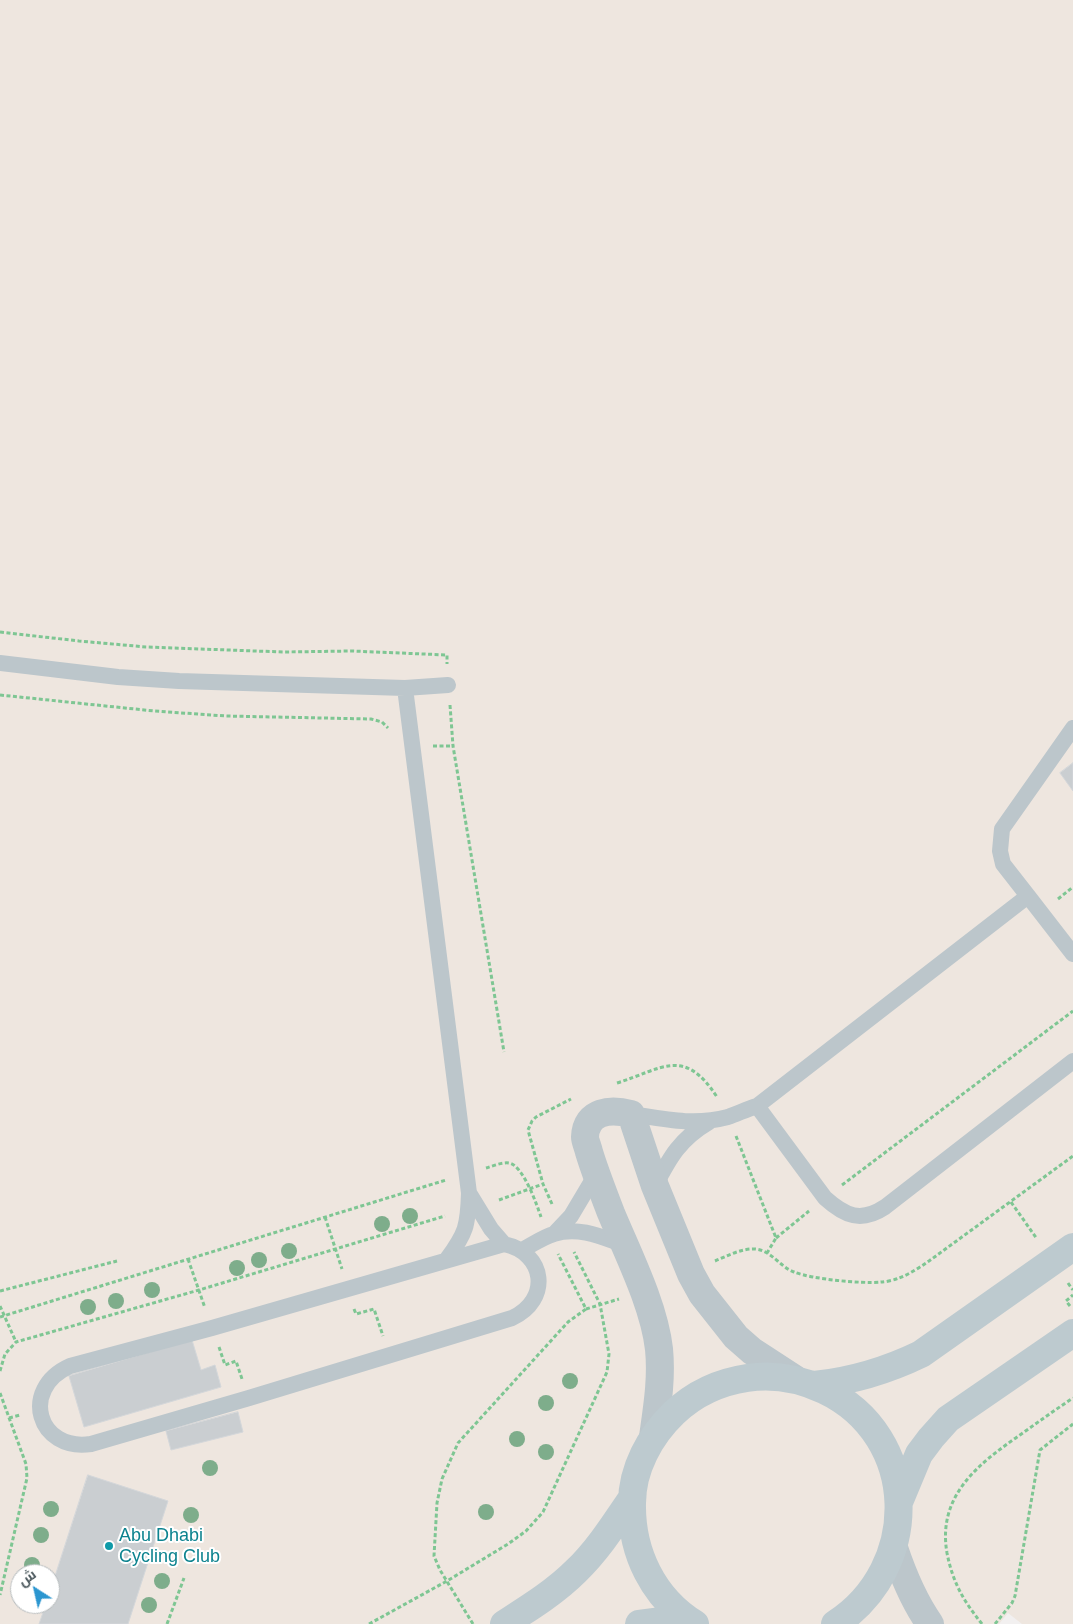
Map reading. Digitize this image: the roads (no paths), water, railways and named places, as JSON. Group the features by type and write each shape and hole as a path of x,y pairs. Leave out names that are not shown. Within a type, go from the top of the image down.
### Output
{"main road":[{"path":"690,1621 668,1603 653,1584 642,1564 631,1519 636,1476 643,1456 653,1437 666,1420 681,1406 698,1395 716,1386 735,1380 775,1377 805,1382 861,1378 896,1366 921,1354 1063,1255"},
{"path":"899,1502 919,1454 948,1419 1073,1333"},
{"path":"805,1382 833,1394 851,1406 880,1439 890,1459 896,1480 899,1502 894,1548 886,1568 875,1587 861,1603 835,1624"},
{"path":"504,1624 552,1592 576,1572 601,1544 632,1498"},
{"path":"639,1624 690,1621"}],"street":[{"path":"653,1437 660,1380 659,1349 643,1291 596,1174 585,1138 589,1121 596,1116 617,1111 631,1114 655,1186 691,1274 702,1294 736,1337 752,1351 805,1382"},
{"path":"894,1548 904,1580 921,1612 930,1624"}],"lane":[{"path":"0,663 118,677 179,681 405,688 448,686"},
{"path":"405,688 471,1203 466,1230 447,1259"},
{"path":"1073,728 1002,829 1000,850 1003,864 1073,954"},
{"path":"631,1114 683,1122 711,1121 729,1117 757,1106 1028,896"},
{"path":"757,1106 825,1198 846,1214 856,1216 877,1213 1073,1061"},
{"path":"655,1186 671,1156 682,1142 695,1130 711,1121"},
{"path":"559,1233 596,1174"},
{"path":"471,1203 490,1229 504,1244 522,1250 534,1264 539,1282 538,1292 528,1308 512,1318 258,1396 91,1444 72,1444 63,1441 55,1436 43,1420 40,1402 42,1392 53,1376 70,1366 212,1328 504,1244"},
{"path":"522,1250 559,1233 577,1231 594,1234 624,1245"}],"place":[{"name":"Abu Dhabi Cycling Club","path":"109,1546"}]}
